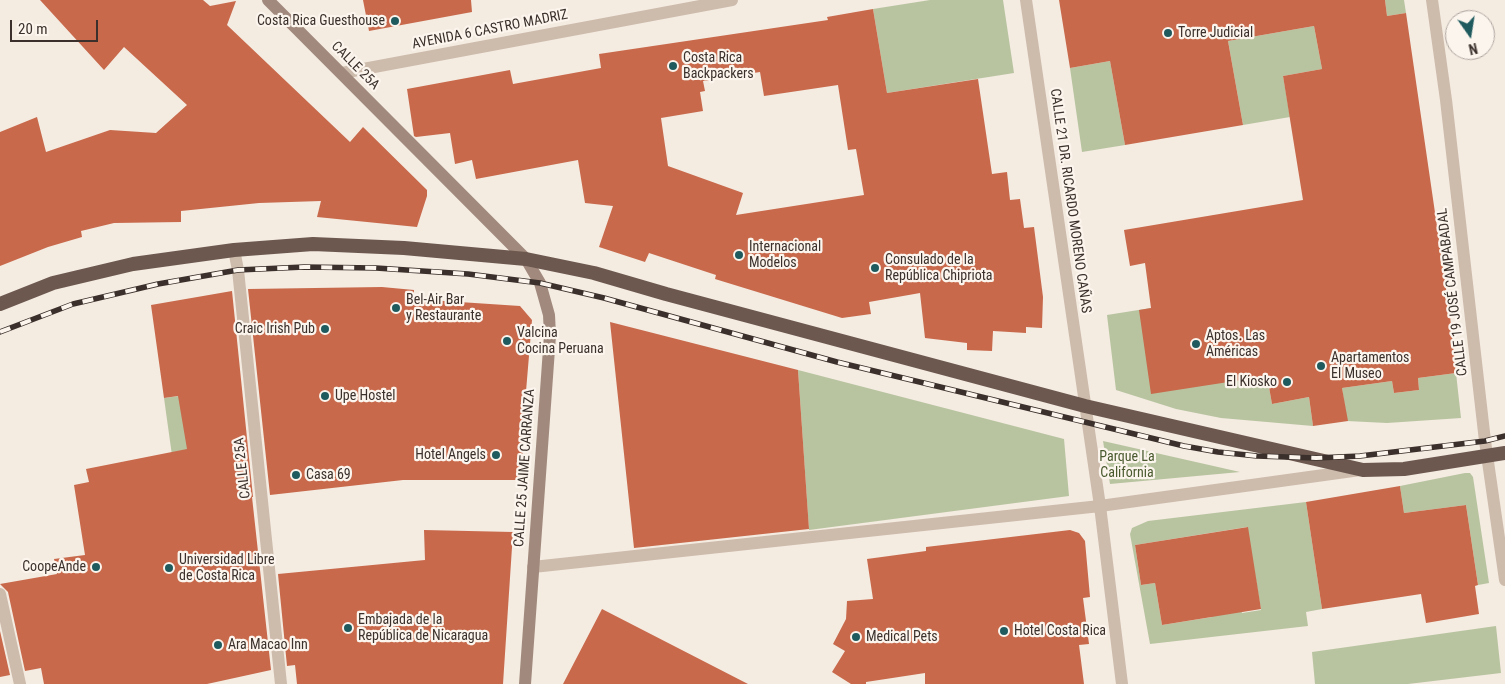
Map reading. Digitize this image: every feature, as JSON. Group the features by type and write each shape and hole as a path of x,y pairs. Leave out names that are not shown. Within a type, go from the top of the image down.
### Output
{"highway":[{"path":"0,304 53,283 133,264 234,250 313,244 404,248 526,259 594,273 1085,406 1363,470 1404,469 1505,453"}],"main road":[{"name":"CALLE 25A","path":"268,0 526,259"},
{"name":"CALLE 25 JAIME CARRANZA","path":"525,684 550,335 548,315 540,283 526,259"}],"street":[{"name":"AVENIDA 6 CASTRO MADRIZ","path":"342,74 732,0"},
{"name":"CALLE 21 DR. RICARDO MORENO CAÑAS","path":"1026,0 1100,506 1122,684"},
{"name":"CALLE 19 JOSÉ CAMPABADAL","path":"1432,0 1505,580"},
{"name":"CALLE 25A","path":"234,250 238,270 281,684"},
{"path":"533,567 1100,506 1363,470"},
{"path":"0,594 20,684"}],"green space":[{"path":"930,0 1003,0 1014,73 887,93 873,9"},
{"path":"1385,0 1404,0 1406,13 1387,16"},
{"path":"1314,26 1322,69 1283,76 1290,117 1243,125 1228,41"},
{"path":"1110,61 1125,145 1082,152 1070,68"},
{"path":"1252,292 1272,404 1309,397 1313,426 1221,418 1176,409 1116,390 1107,315"},
{"path":"798,370 1064,439 1069,496 809,530"},
{"path":"1456,373 1461,418 1387,423 1347,421 1342,388 1392,381 1394,393 1419,390 1418,378"},
{"path":"240,388 190,461 175,477 164,398"},
{"name":"Parque La California","path":"1103,441 1240,472 1110,484"},
{"path":"1470,473 1473,477 1489,583 1478,585 1466,505 1404,513 1400,486"},
{"path":"1306,502 1322,609 1306,612 1308,626 1150,644 1130,534 1132,528 1148,521","holes":["1247,527 1261,610 1242,613 1237,583 1207,588 1212,617 1162,625 1155,583 1141,585 1135,545"]},
{"path":"1496,626 1501,673 1408,684 1315,684 1312,652"}],"building":[{"path":"40,0 203,0 210,6 236,1 227,25 350,142 363,127 427,190 427,196 417,227 317,217 321,201 259,203 181,211 181,222 114,223 81,231 82,237 48,247 0,266 0,132 37,117 46,152 110,130 156,133 187,105 124,47 104,70"},
{"name":"Costa Rica Guesthouse","path":"363,0 471,0 472,12 369,31"},
{"path":"1059,0 1385,0 1387,16 1406,13 1450,316 1456,373 1418,378 1419,390 1394,393 1392,381 1342,388 1348,421 1313,426 1309,397 1272,404 1267,376 1151,394 1139,310 1151,308 1145,263 1130,266 1124,230 1303,200 1283,76 1322,69 1314,26 1228,41 1243,125 1125,145 1110,61 1070,68"},
{"path":"873,9 887,93 978,79 992,174 1007,172 1010,200 1020,199 1024,228 1034,227 1043,297 1042,328 1026,327 1026,333 993,331 992,351 967,350 967,343 925,338 920,293 869,302 871,314 842,318 715,279 716,275 649,253 645,262 599,247 613,206 585,203 578,160 476,179 472,160 455,164 450,133 414,136 407,89 510,70 513,84 601,68 599,54 828,20 827,17","holes":["760,72 764,96 838,85 848,150 856,149 864,195 736,215 743,193 668,166 661,118 703,111 700,92 705,91 703,81"]},
{"path":"382,287 414,290 414,299 520,306 532,320 523,427 522,480 403,480 270,495 248,289"},
{"path":"232,291 271,670 207,684 44,684 41,668 25,671 8,592 0,584 57,574 54,559 85,555 74,485 89,482 86,469 187,449 178,396 164,398 151,305"},
{"path":"610,322 798,370 809,529 634,548"},
{"path":"1400,486 1404,513 1466,505 1478,585 1475,586 1479,614 1426,623 1421,594 1322,609 1306,502"},
{"path":"1248,527 1261,609 1162,625 1155,583 1141,585 1135,545"},
{"path":"424,530 513,532 503,684 297,684 295,665 287,666 278,574 425,560"},
{"path":"1070,530 1079,533 1085,541 1090,597 1083,598 1089,644 1079,645 1084,684 925,684 925,673 866,682 866,684 851,684 832,672 845,651 833,644 846,619 847,601 873,599 867,559 926,551 926,547"},
{"path":"602,609 748,684 563,684"},
{"path":"0,631 10,675 0,677"}],"railway":[{"path":"0,332 73,304 158,284 238,270 304,267 376,268 468,274 540,283 604,298 837,362 1184,446 1218,452 1257,456 1316,458 1360,456 1485,441 1505,436"}],"place":[{"name":"Costa Rica Guesthouse","path":"395,21"},
{"name":"Torre Judicial","path":"1168,33"},
{"name":"Costa Rica Backpackers","path":"673,66"},
{"name":"Internacional Modelos","path":"739,255"},
{"name":"Consulado de la República Chipriota","path":"875,268"},
{"name":"Bel-Air Bar y Restaurante","path":"396,308"},
{"name":"Craic Irish Pub","path":"325,329"},
{"name":"Valcina Cocina Peruana","path":"507,341"},
{"name":"Aptos. Las Américas","path":"1196,344"},
{"name":"Apartamentos El Museo","path":"1321,366"},
{"name":"El Kiosko","path":"1287,382"},
{"name":"Upe Hostel","path":"325,396"},
{"name":"Hotel Angels","path":"496,455"},
{"name":"Casa 69","path":"296,475"},
{"name":"CoopeAnde","path":"96,567"},
{"name":"Universidad Libre de Costa Rica","path":"169,568"},
{"name":"Embajada de la República de Nicaragua","path":"348,628"},
{"name":"Hotel Costa Rica","path":"1004,631"},
{"name":"Medical Pets","path":"856,637"},
{"name":"Ara Macao Inn","path":"218,645"}]}
